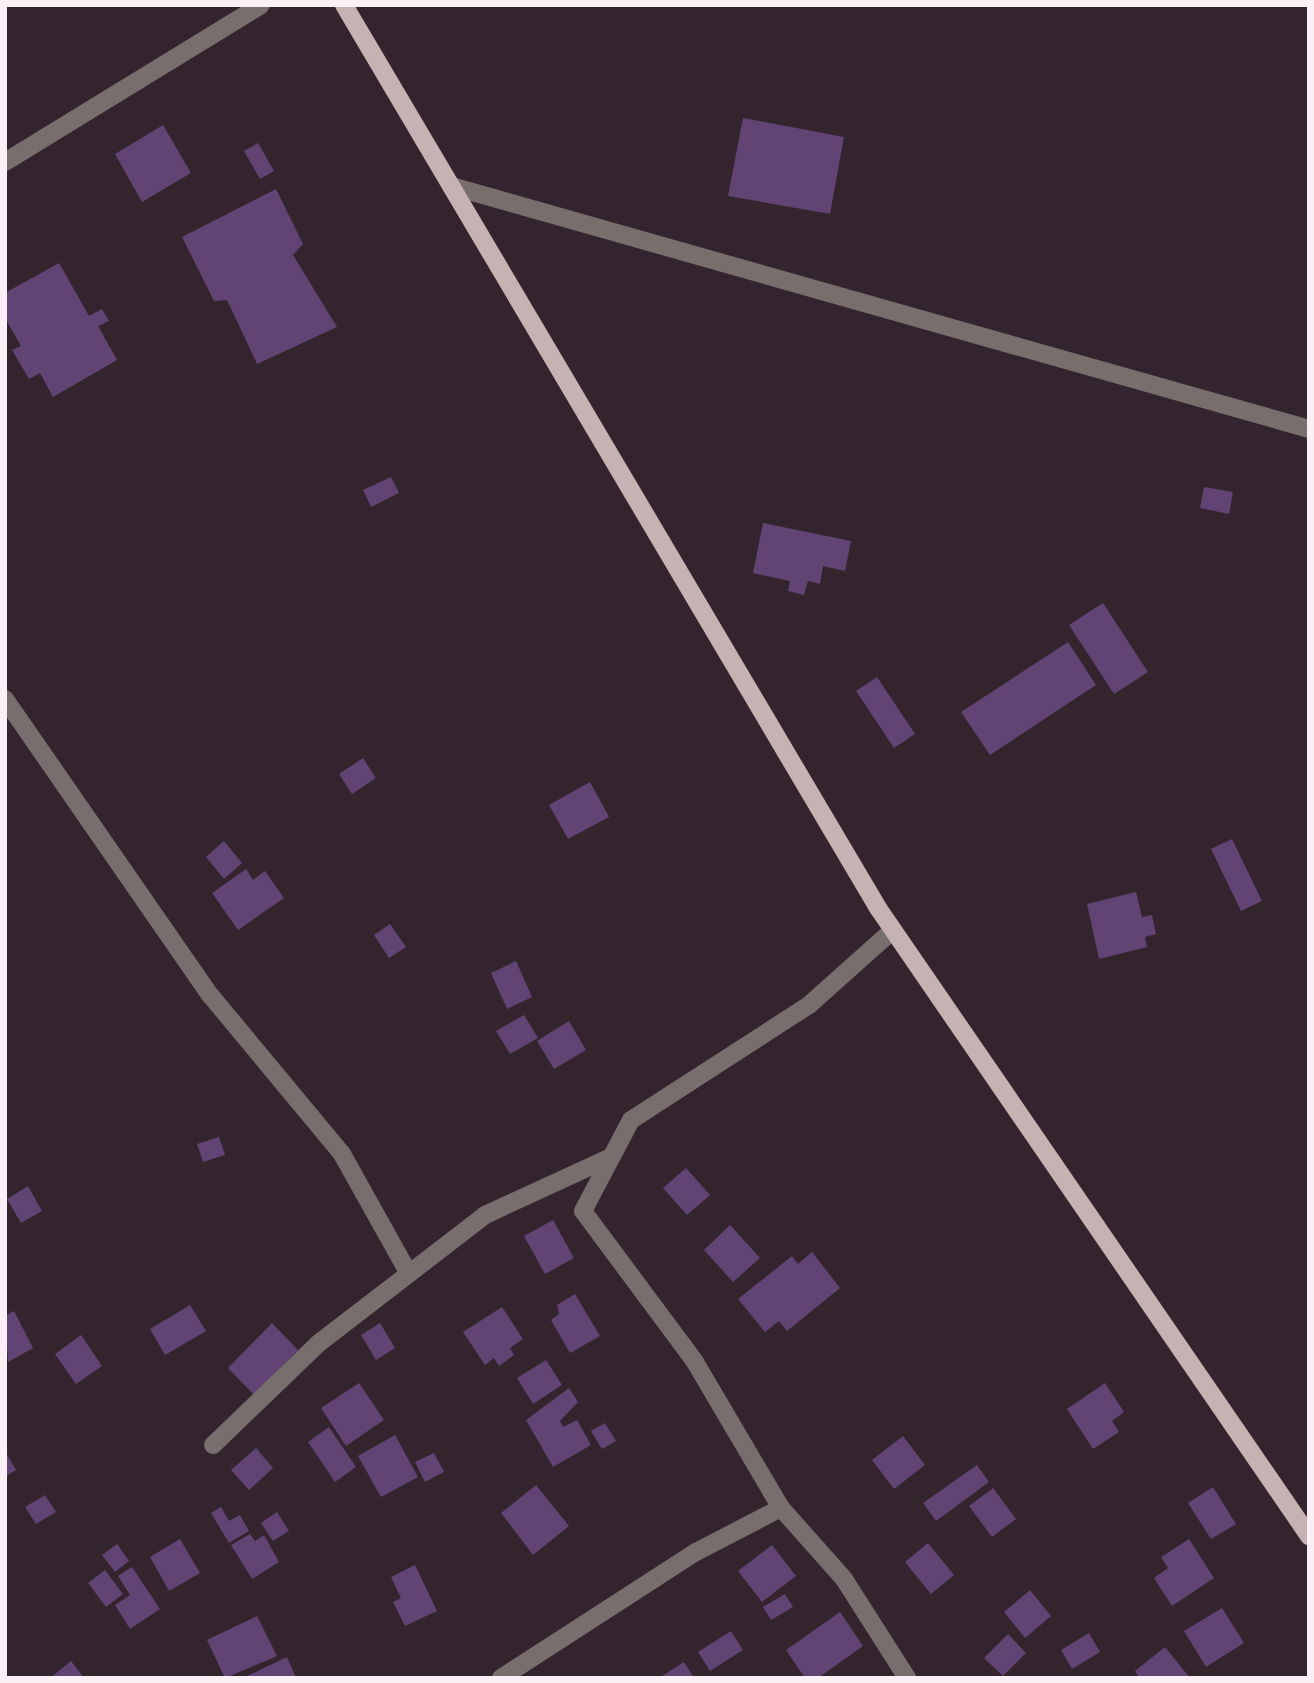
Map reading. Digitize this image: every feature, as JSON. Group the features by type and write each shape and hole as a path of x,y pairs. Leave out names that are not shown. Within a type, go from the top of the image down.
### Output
{"main road":[{"path":"344,5 892,930 1309,1536"}],"street":[{"path":"5,162 261,5"},
{"path":"451,186 1309,429"},
{"path":"5,699 211,996 342,1154 410,1274"},
{"path":"892,930 809,1005 631,1120 583,1210 695,1362 781,1508 844,1579 907,1678"},
{"path":"213,1444 319,1343 485,1215 611,1157"},
{"path":"501,1678 696,1552 781,1508"}],"building":[{"path":"743,118 844,137 830,214 728,196"},
{"path":"163,125 191,173 142,202 115,154"},
{"path":"258,143 274,171 260,179 244,151"},
{"path":"276,189 303,244 293,255 337,327 257,364 227,300 214,301 182,237"},
{"path":"59,263 89,316 102,309 109,321 98,326 117,360 53,397 40,373 29,379 12,350 21,346 5,318 5,293"},
{"path":"391,477 399,493 371,507 363,490"},
{"path":"1204,487 1233,492 1229,514 1200,508"},
{"path":"763,523 851,541 845,571 823,566 820,584 808,581 804,595 788,591 790,581 753,573"},
{"path":"1103,603 1148,672 1114,694 1069,625"},
{"path":"1068,642 1096,685 990,755 961,712"},
{"path":"877,677 915,734 894,748 856,691"},
{"path":"363,758 376,778 352,794 339,774"},
{"path":"590,782 609,817 568,839 549,805"},
{"path":"1232,839 1262,901 1241,911 1211,849"},
{"path":"224,841 242,863 224,879 206,857"},
{"path":"246,869 253,880 265,871 284,898 238,930 212,893"},
{"path":"1136,892 1142,917 1152,915 1156,934 1145,937 1147,947 1099,959 1087,904"},
{"path":"390,924 406,947 389,958 374,935"},
{"path":"516,961 532,997 507,1009 491,973"},
{"path":"524,1015 538,1038 510,1054 496,1031"},
{"path":"569,1021 586,1050 554,1069 537,1041"},
{"path":"219,1137 225,1155 203,1162 197,1144"},
{"path":"686,1168 710,1195 687,1215 663,1188"},
{"path":"28,1186 42,1211 21,1223 7,1199"},
{"path":"553,1220 574,1258 545,1274 524,1236"},
{"path":"730,1225 760,1258 733,1282 704,1250"},
{"path":"812,1252 840,1288 787,1331 779,1321 765,1332 738,1299 792,1256 798,1264"},
{"path":"575,1294 600,1336 570,1353 551,1320 559,1314 557,1305"},
{"path":"190,1305 206,1331 165,1355 150,1329"},
{"path":"502,1307 523,1339 510,1348 514,1355 499,1366 494,1358 485,1365 463,1332"},
{"path":"14,1311 33,1348 8,1362 5,1316"},
{"path":"272,1323 298,1350 254,1395 228,1368"},
{"path":"380,1323 395,1348 376,1360 361,1335"},
{"path":"81,1335 102,1366 76,1384 55,1354"},
{"path":"546,1360 562,1385 533,1404 517,1378"},
{"path":"359,1383 384,1420 346,1446 321,1408"},
{"path":"1105,1383 1124,1412 1112,1421 1119,1432 1093,1449 1067,1409"},
{"path":"569,1388 578,1402 560,1421 563,1427 577,1420 591,1445 553,1467 526,1420"},
{"path":"605,1423 616,1441 602,1449 591,1431"},
{"path":"329,1427 356,1467 335,1482 308,1442"},
{"path":"395,1435 418,1477 381,1497 358,1456"},
{"path":"903,1436 925,1465 894,1489 872,1460"},
{"path":"256,1448 273,1468 249,1490 231,1470"},
{"path":"5,1451 16,1470 5,1477"},
{"path":"434,1453 444,1472 425,1482 415,1462"},
{"path":"977,1465 989,1482 936,1521 923,1503"},
{"path":"536,1485 569,1526 533,1555 501,1513"},
{"path":"1213,1487 1236,1524 1211,1539 1188,1503"},
{"path":"993,1488 1016,1519 992,1537 969,1506"},
{"path":"45,1495 56,1512 36,1524 25,1507"},
{"path":"221,1507 229,1521 240,1515 249,1531 229,1543 211,1513"},
{"path":"277,1512 289,1531 273,1541 261,1523"},
{"path":"250,1534 255,1541 264,1535 279,1562 252,1579 231,1545"},
{"path":"180,1539 200,1573 169,1591 150,1557"},
{"path":"1189,1539 1214,1578 1172,1606 1154,1578 1168,1568 1161,1557"},
{"path":"928,1543 954,1575 931,1594 905,1562"},
{"path":"117,1544 129,1561 115,1572 102,1555"},
{"path":"772,1545 796,1576 762,1602 738,1571"},
{"path":"415,1565 437,1611 405,1626 393,1602 401,1598 391,1577"},
{"path":"132,1567 160,1609 130,1629 115,1605 130,1595 118,1576"},
{"path":"105,1570 123,1594 106,1607 88,1583"},
{"path":"1030,1590 1051,1616 1025,1638 1004,1612"},
{"path":"785,1594 793,1607 771,1620 763,1607"},
{"path":"1222,1608 1244,1643 1206,1667 1184,1631"},
{"path":"840,1612 863,1646 818,1678 805,1678 786,1650"},
{"path":"257,1616 277,1656 225,1678 207,1640"},
{"path":"731,1631 743,1650 710,1671 698,1652"},
{"path":"1089,1633 1100,1652 1072,1669 1061,1650"},
{"path":"1008,1634 1026,1653 1003,1676 984,1658"},
{"path":"1165,1647 1190,1678 1140,1678 1135,1671"},
{"path":"287,1657 296,1678 243,1678"},
{"path":"71,1661 84,1678 50,1678"},
{"path":"684,1662 694,1678 663,1678 662,1676"}]}
